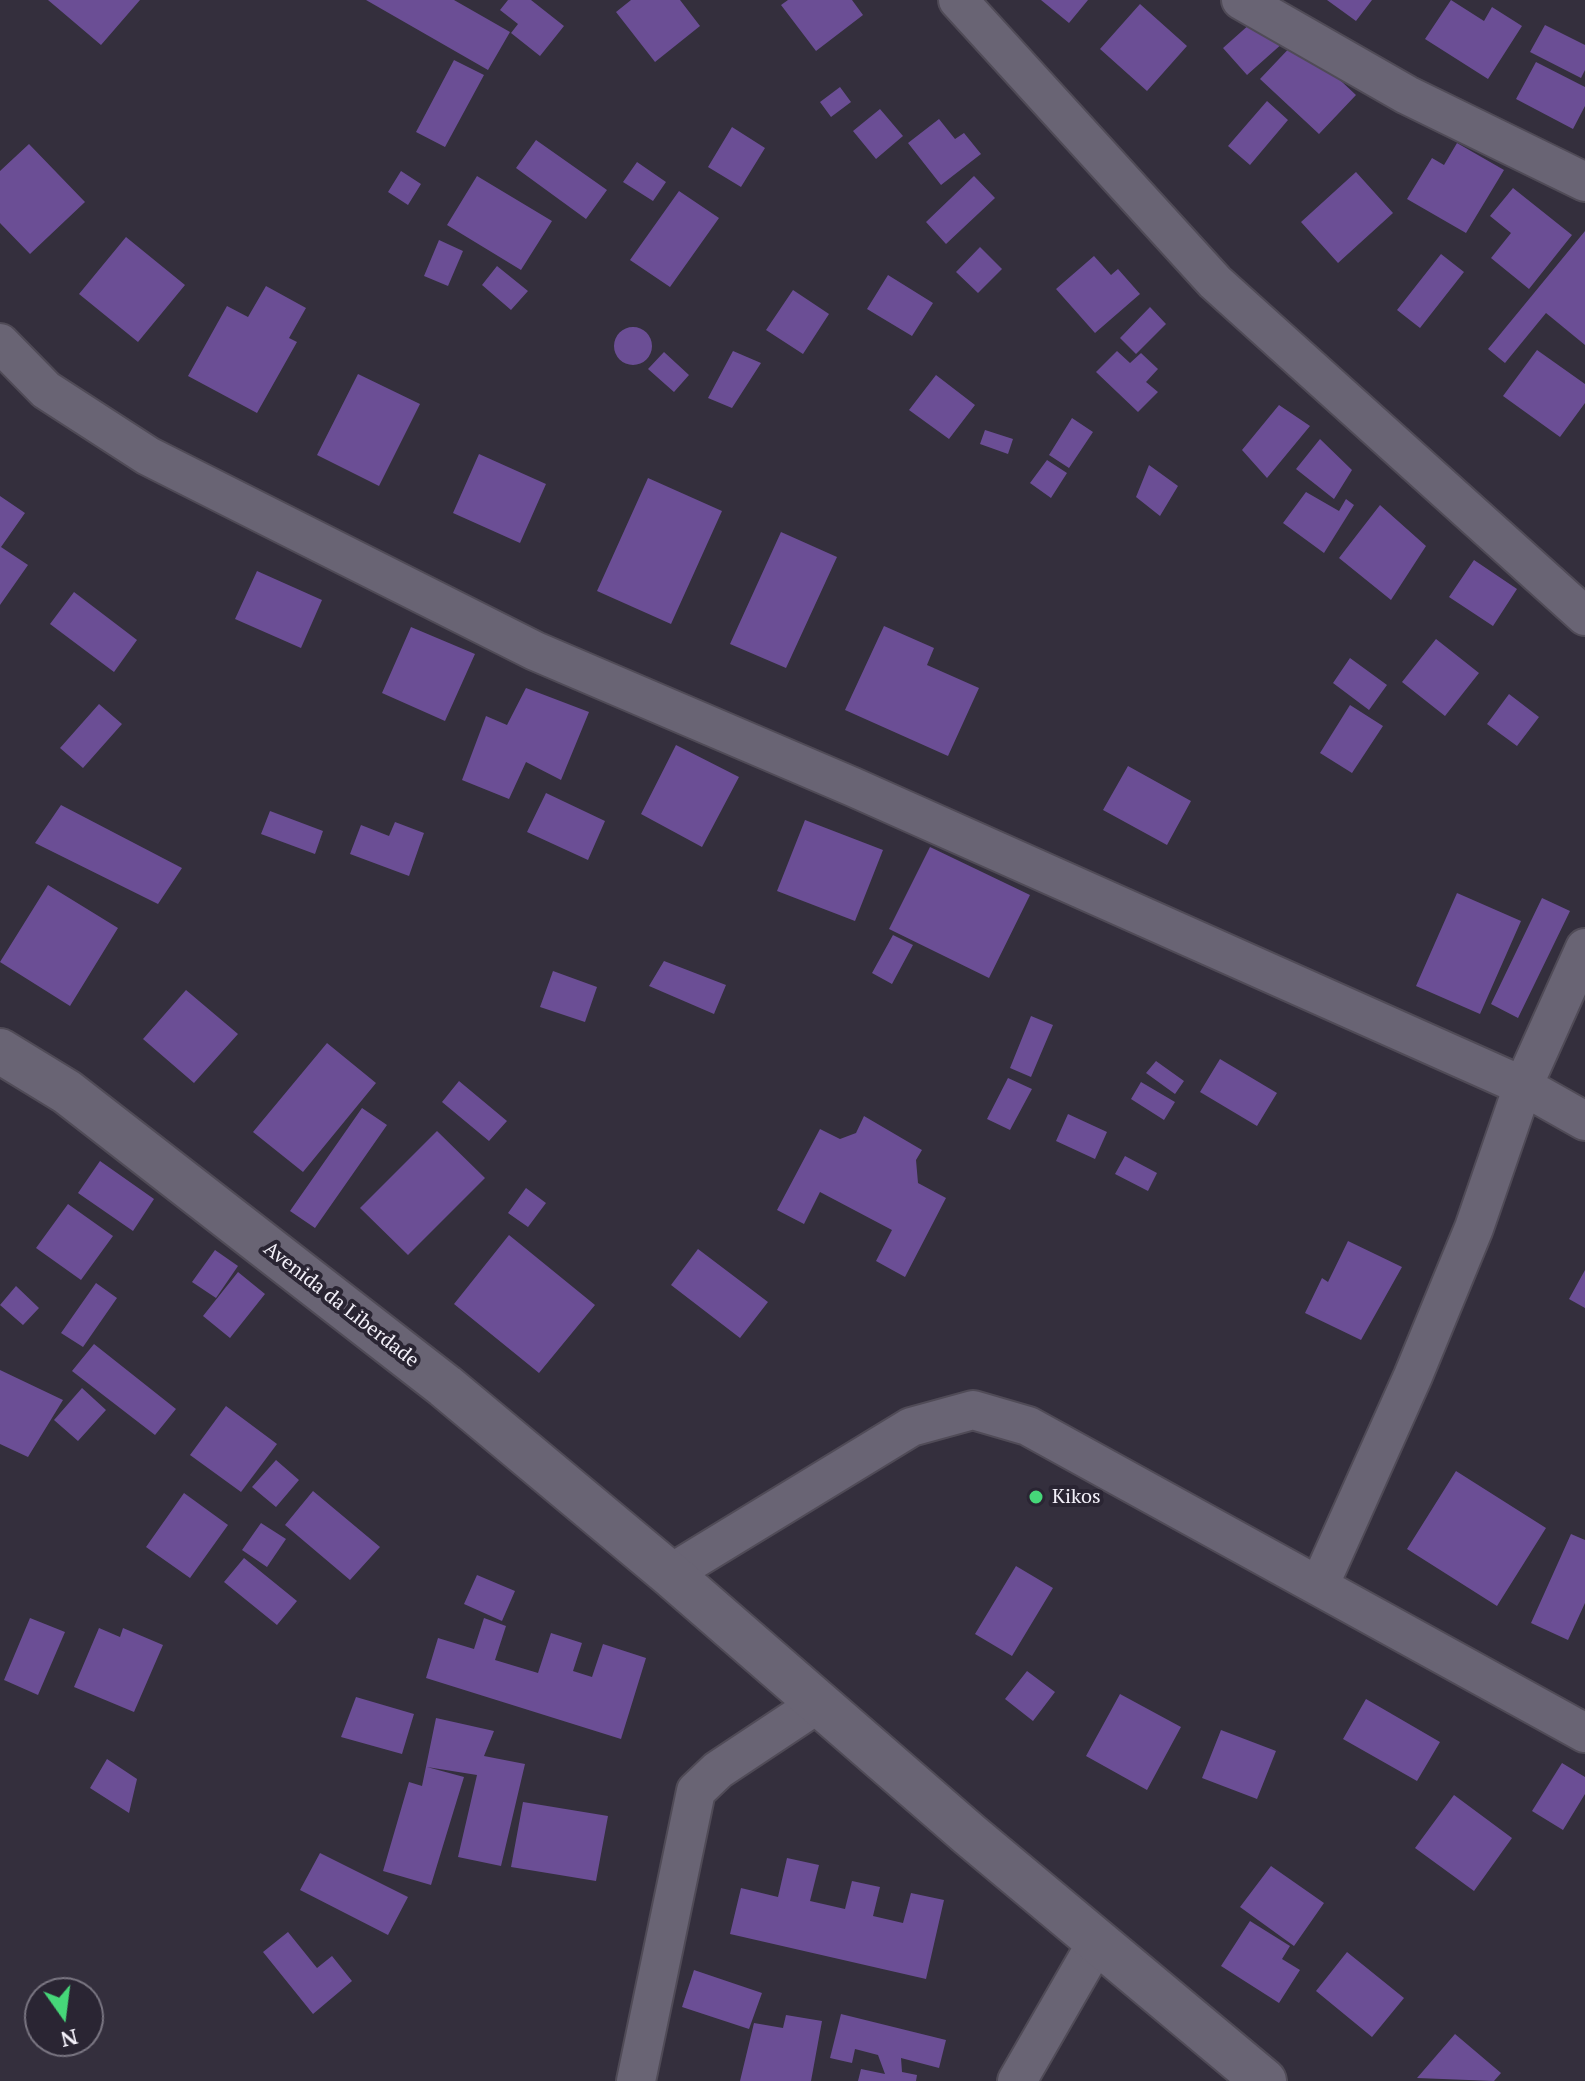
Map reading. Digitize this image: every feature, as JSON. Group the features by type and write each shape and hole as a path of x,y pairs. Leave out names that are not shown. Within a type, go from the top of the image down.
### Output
{"street":[{"path":"958,0 1215,282 1585,616"},
{"path":"1241,0 1407,95 1585,182"},
{"path":"0,343 46,390 148,456 535,651 853,787 1523,1086 1585,1121"},
{"path":"1319,1586 1447,1296 1523,1086 1585,948"},
{"name":"Avenida da Liberdade","path":"0,1051 67,1092 445,1386 1264,2081"},
{"path":"670,1574 911,1427 973,1410 1028,1426 1585,1733"},
{"path":"636,2081 696,1791 718,1770 819,1703"},
{"path":"1017,2081 1097,1942"}],"building":[{"path":"48,0 140,0 101,45"},
{"path":"366,0 454,0 510,32 488,70"},
{"path":"508,0 531,0 564,26 540,56 511,33 518,24 500,10"},
{"path":"631,0 680,0 700,26 655,62 616,12"},
{"path":"788,0 852,0 863,15 816,51 781,5"},
{"path":"1041,0 1088,0 1069,23"},
{"path":"1327,0 1372,0 1356,21"},
{"path":"1451,0 1484,21 1492,7 1522,26 1488,79 1425,39"},
{"path":"1140,4 1187,46 1147,91 1100,49"},
{"path":"1260,15 1284,42 1247,75 1223,48"},
{"path":"1545,25 1585,45 1585,70 1581,78 1530,52"},
{"path":"1297,40 1356,95 1319,134 1260,79"},
{"path":"454,60 484,75 445,147 416,132"},
{"path":"1536,62 1585,87 1585,106 1573,129 1516,99"},
{"path":"840,87 851,102 831,117 820,102"},
{"path":"1267,101 1288,120 1250,165 1228,146"},
{"path":"880,109 903,136 876,159 853,131"},
{"path":"939,119 955,139 964,133 981,154 941,185 908,143"},
{"path":"732,127 765,148 741,187 708,167"},
{"path":"536,140 607,190 586,219 516,168"},
{"path":"1457,143 1504,170 1466,233 1407,199 1432,158 1444,165"},
{"path":"29,144 85,202 30,254 0,223 0,171"},
{"path":"637,162 666,182 653,201 623,182"},
{"path":"401,171 421,184 408,205 388,192"},
{"path":"1356,172 1393,213 1338,263 1301,222"},
{"path":"477,176 552,221 521,270 447,225"},
{"path":"974,176 995,198 946,244 926,222"},
{"path":"1513,188 1572,235 1529,289 1491,258 1511,233 1490,216"},
{"path":"679,191 719,218 670,287 630,260"},
{"path":"1585,231 1585,345 1546,313 1505,363 1488,349"},
{"path":"126,237 185,285 138,342 79,294"},
{"path":"439,240 463,251 448,286 424,276"},
{"path":"980,247 1002,269 978,293 956,272"},
{"path":"1441,254 1464,272 1420,328 1397,310"},
{"path":"1094,256 1111,275 1118,269 1140,294 1095,333 1056,289"},
{"path":"497,266 528,291 511,310 482,285"},
{"path":"888,275 933,303 912,336 867,309"},
{"path":"266,286 306,308 289,338 297,342 257,413 188,376 227,306 248,317"},
{"path":"793,290 829,314 803,354 766,330"},
{"path":"1150,307 1166,324 1136,354 1120,338"},
{"path":"633,327 647,332 652,346 647,360 633,365 619,360 614,346 619,332"},
{"path":"1537,350 1585,384 1585,403 1560,437 1503,396"},
{"path":"733,351 761,363 732,408 708,398"},
{"path":"1117,351 1130,363 1141,353 1158,369 1146,382 1158,392 1138,412 1096,372"},
{"path":"664,352 689,375 674,392 648,369"},
{"path":"358,374 420,404 379,486 317,455"},
{"path":"936,375 975,405 949,439 909,410"},
{"path":"1279,405 1310,426 1267,478 1242,450"},
{"path":"1072,418 1093,432 1069,468 1049,455"},
{"path":"985,430 1013,439 1008,454 980,444"},
{"path":"1320,439 1352,470 1334,499 1296,469"},
{"path":"479,454 546,484 520,543 453,513"},
{"path":"1047,460 1067,473 1051,498 1030,483"},
{"path":"1149,465 1178,486 1160,516 1136,497"},
{"path":"648,478 722,511 671,624 597,591"},
{"path":"1306,492 1339,511 1346,499 1354,505 1324,553 1283,523"},
{"path":"0,496 25,513 1,547 28,565 0,605"},
{"path":"1380,505 1426,546 1391,600 1339,558"},
{"path":"781,532 837,557 786,668 730,644"},
{"path":"1474,560 1517,589 1493,626 1449,597"},
{"path":"257,571 322,600 301,648 235,619"},
{"path":"74,592 137,640 114,672 50,624"},
{"path":"884,626 934,648 927,665 979,688 948,756 845,710"},
{"path":"411,627 475,654 445,721 382,693"},
{"path":"1436,639 1479,673 1445,716 1402,682"},
{"path":"1350,658 1387,685 1369,710 1333,683"},
{"path":"526,688 589,712 561,780 526,762 509,799 462,780 486,716 507,725"},
{"path":"1509,694 1539,717 1517,746 1487,724"},
{"path":"99,704 122,724 83,768 60,748"},
{"path":"1350,705 1383,726 1352,773 1320,753"},
{"path":"676,745 739,777 702,847 641,814"},
{"path":"1128,766 1191,801 1167,845 1103,810"},
{"path":"546,793 605,821 588,860 527,832"},
{"path":"61,805 182,868 158,904 35,843"},
{"path":"270,811 323,831 315,854 261,834"},
{"path":"805,820 883,850 855,921 777,891"},
{"path":"395,822 424,833 409,876 350,854 361,825 389,836"},
{"path":"930,847 1030,895 989,978 889,929"},
{"path":"48,885 118,928 70,1006 0,962"},
{"path":"1457,893 1521,921 1480,1014 1416,986"},
{"path":"1542,898 1570,911 1518,1018 1491,1004"},
{"path":"893,935 913,945 892,984 872,973"},
{"path":"664,961 726,985 714,1014 649,986"},
{"path":"553,971 597,987 585,1022 540,1007"},
{"path":"186,990 238,1034 194,1083 143,1039"},
{"path":"1031,1016 1053,1025 1031,1077 1010,1068"},
{"path":"327,1043 376,1083 303,1172 253,1132"},
{"path":"1220,1059 1277,1093 1257,1126 1200,1092"},
{"path":"1156,1061 1184,1081 1175,1094 1146,1073"},
{"path":"1008,1078 1032,1089 1010,1130 987,1119"},
{"path":"459,1081 507,1121 489,1141 442,1102"},
{"path":"1141,1082 1175,1102 1164,1120 1131,1099"},
{"path":"362,1108 387,1125 315,1228 290,1211"},
{"path":"1068,1114 1107,1132 1095,1159 1056,1141"},
{"path":"864,1116 922,1150 916,1160 918,1183 946,1198 905,1277 876,1261 892,1230 820,1192 804,1224 777,1210 820,1129 840,1139 856,1133"},
{"path":"437,1131 485,1178 408,1255 360,1208"},
{"path":"1125,1156 1157,1173 1148,1191 1115,1174"},
{"path":"100,1161 154,1199 133,1231 78,1193"},
{"path":"526,1188 546,1203 528,1227 508,1213"},
{"path":"68,1204 113,1236 81,1280 36,1248"},
{"path":"509,1235 595,1305 539,1373 454,1304"},
{"path":"1348,1241 1402,1267 1361,1340 1305,1313 1322,1278 1328,1282"},
{"path":"698,1249 768,1302 740,1338 671,1285"},
{"path":"215,1250 238,1266 216,1298 192,1282"},
{"path":"1585,1270 1585,1308 1569,1299"},
{"path":"238,1272 265,1294 230,1338 203,1316"},
{"path":"96,1283 117,1298 83,1347 61,1333"},
{"path":"16,1286 39,1308 23,1325 0,1305"},
{"path":"94,1344 176,1409 155,1435 72,1371"},
{"path":"0,1370 63,1400 28,1457 0,1444"},
{"path":"82,1388 106,1410 78,1441 54,1420"},
{"path":"226,1406 277,1444 241,1492 190,1455"},
{"path":"276,1460 299,1480 276,1507 252,1487"},
{"path":"1456,1471 1546,1528 1497,1606 1407,1549"},
{"path":"313,1491 380,1547 350,1580 285,1525"},
{"path":"184,1493 228,1525 190,1578 146,1547"},
{"path":"261,1523 286,1539 267,1567 242,1550"},
{"path":"1571,1534 1585,1540 1585,1603 1568,1640 1531,1623"},
{"path":"244,1558 297,1601 277,1625 224,1582"},
{"path":"1016,1566 1053,1588 1012,1656 975,1634"},
{"path":"477,1575 515,1591 502,1621 464,1604"},
{"path":"30,1618 65,1632 38,1695 4,1680"},
{"path":"484,1618 506,1626 495,1660 538,1673 551,1633 582,1643 573,1671 592,1677 603,1644 646,1658 621,1739 426,1678 438,1638 474,1649"},
{"path":"99,1628 120,1637 123,1628 163,1645 134,1712 74,1687"},
{"path":"1027,1671 1055,1692 1033,1721 1005,1699"},
{"path":"1120,1694 1181,1727 1147,1790 1086,1756"},
{"path":"356,1697 414,1714 402,1754 341,1737"},
{"path":"1366,1699 1440,1742 1417,1781 1343,1739"},
{"path":"436,1718 494,1731 484,1756 525,1764 501,1866 458,1857 477,1775 427,1767 464,1777 431,1885 383,1871 409,1782 422,1786"},
{"path":"1221,1730 1276,1751 1257,1799 1202,1778"},
{"path":"107,1759 137,1779 129,1813 90,1788"},
{"path":"1562,1763 1585,1777 1585,1794 1563,1830 1532,1811"},
{"path":"1454,1795 1512,1838 1474,1891 1415,1848"},
{"path":"523,1802 608,1816 596,1881 511,1867"},
{"path":"320,1853 408,1897 388,1935 300,1890"},
{"path":"787,1858 819,1865 810,1901 845,1909 852,1881 880,1887 873,1916 903,1923 911,1893 944,1900 926,1979 730,1934 741,1888 778,1897"},
{"path":"1271,1866 1324,1903 1294,1946 1240,1907"},
{"path":"1250,1921 1290,1946 1282,1959 1300,1970 1279,2003 1221,1966"},
{"path":"288,1932 317,1968 332,1956 352,1981 313,2014 263,1952"},
{"path":"1347,1952 1404,1998 1372,2037 1316,1991"},
{"path":"694,1970 762,1993 749,2029 682,2007"},
{"path":"841,2014 946,2040 939,2068 901,2058 902,2072 917,2075 916,2081 858,2081 861,2069 885,2074 878,2055 855,2049 852,2063 830,2058"},
{"path":"786,2015 822,2021 811,2081 740,2081 754,2023 783,2028"},
{"path":"1455,2034 1501,2073 1494,2081 1417,2078"}],"place":[{"name":"Kikos","path":"1036,1497"}]}
